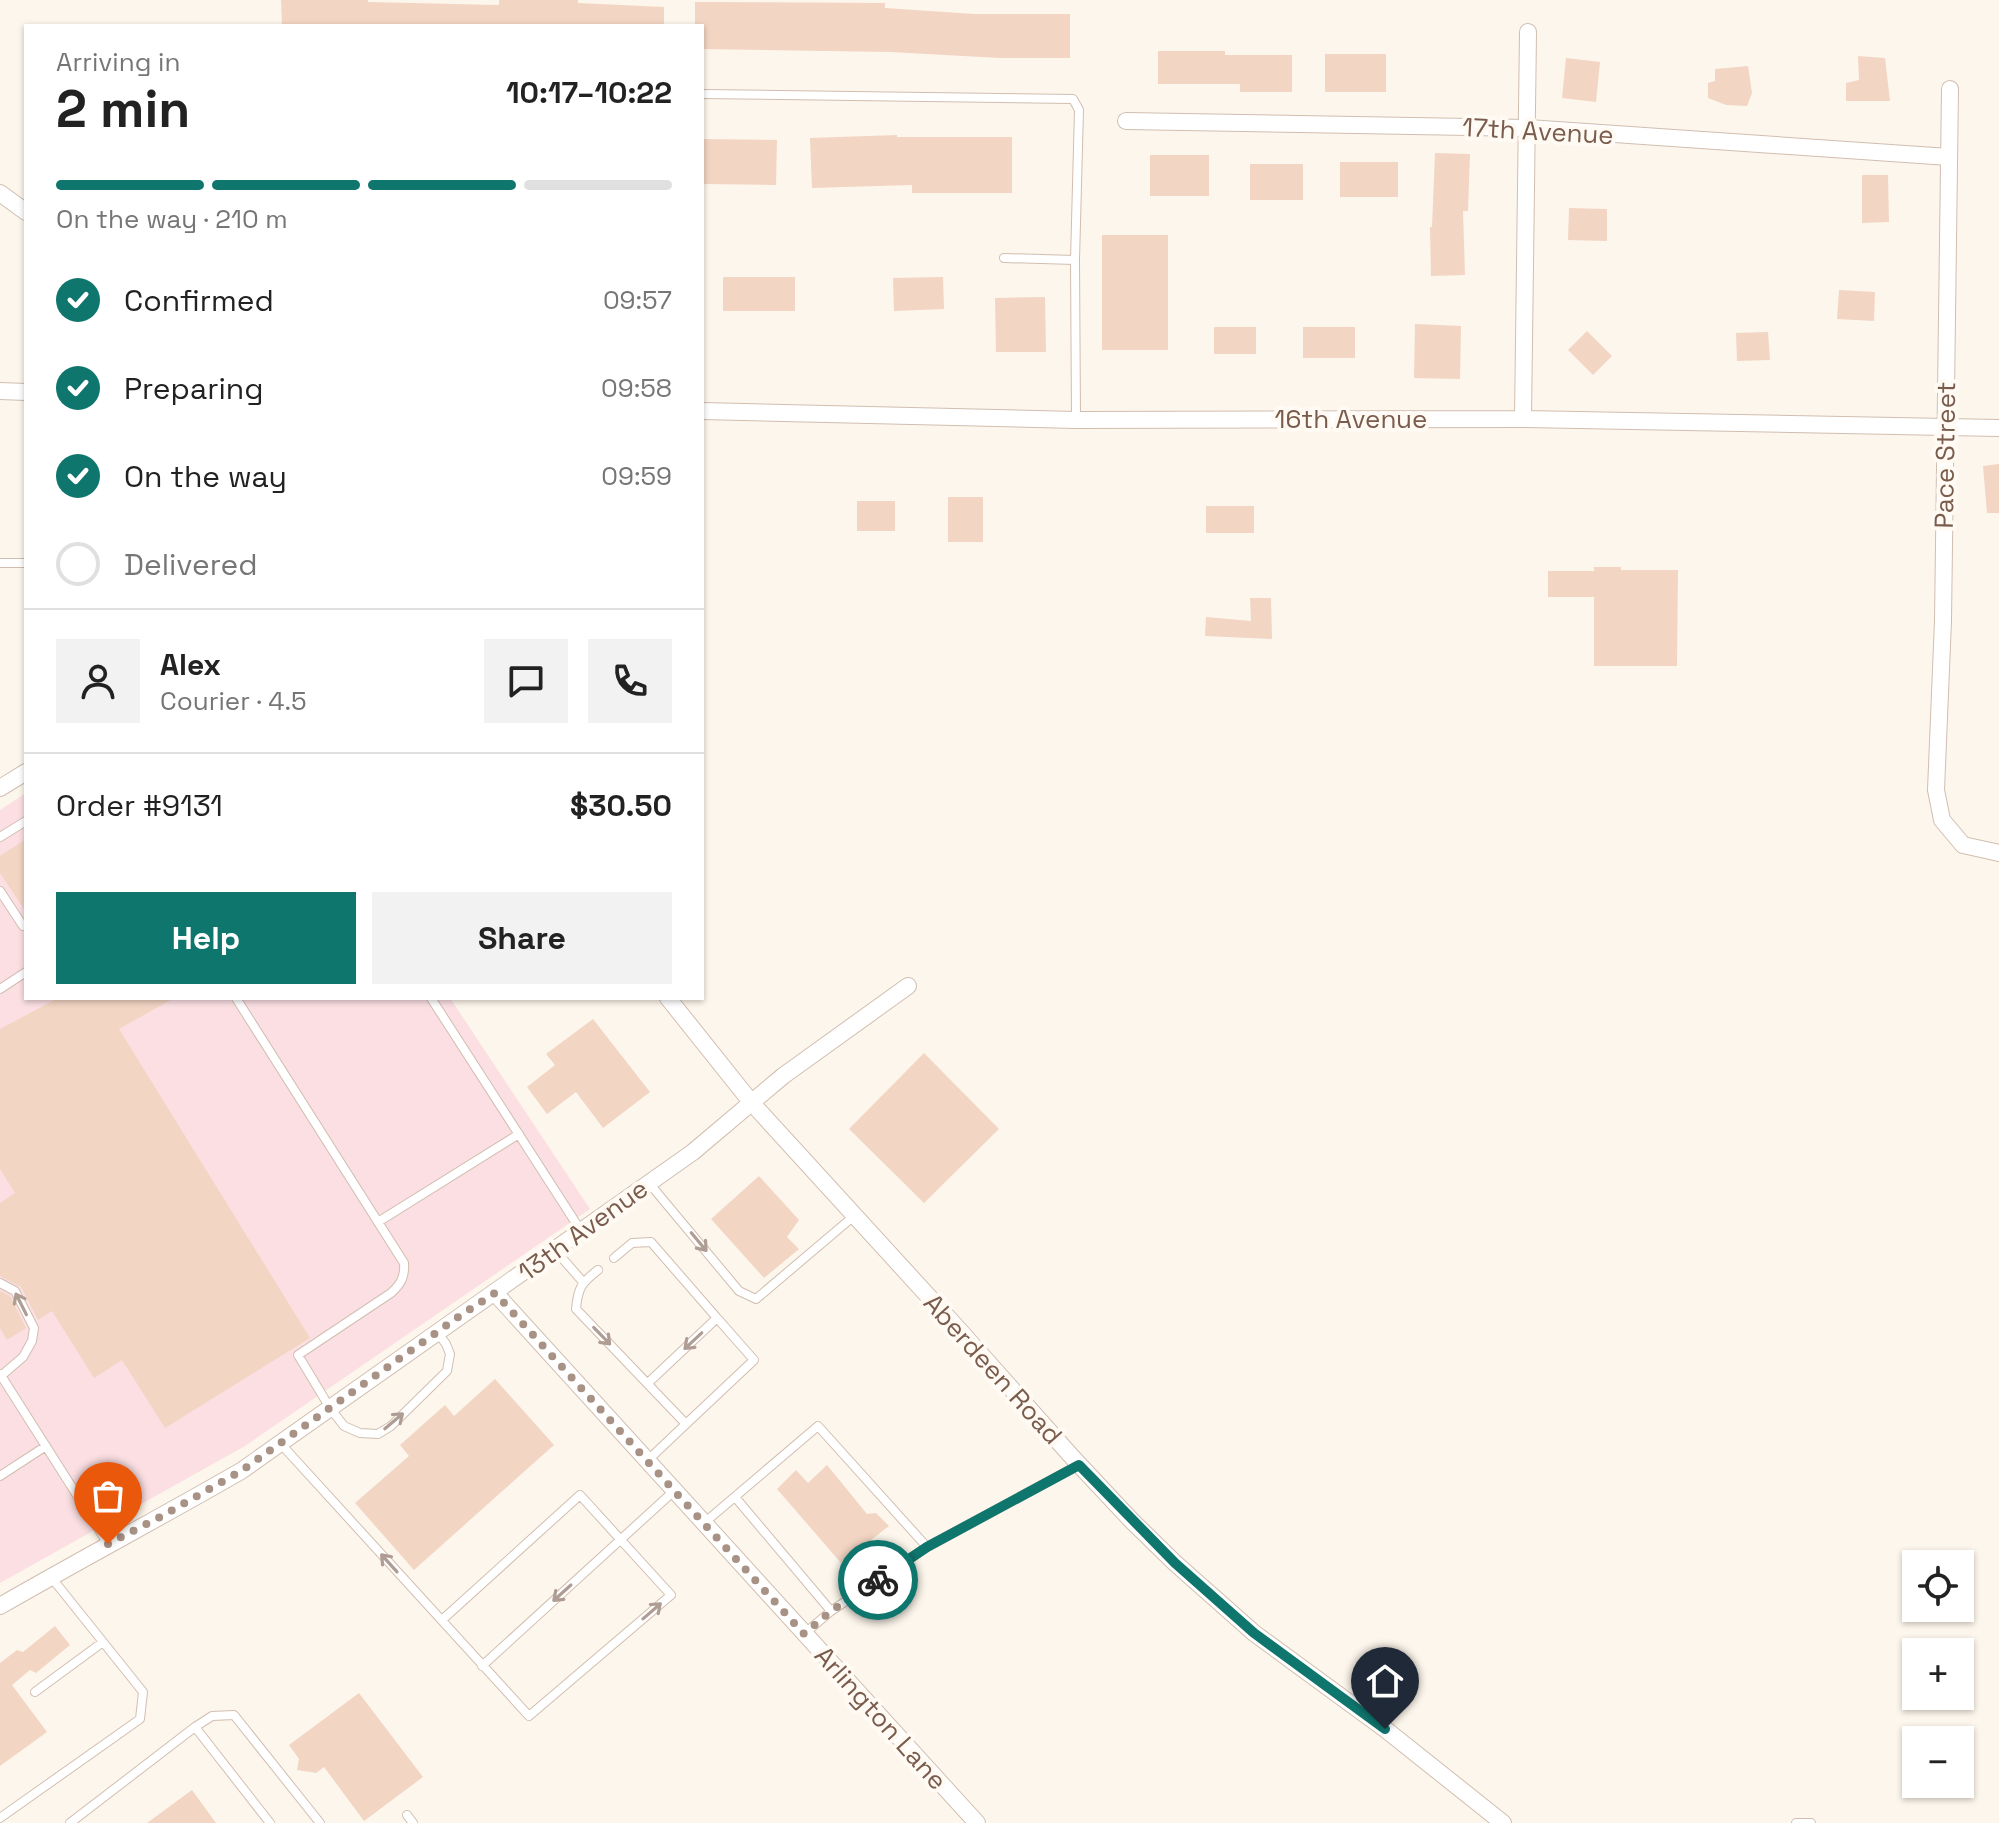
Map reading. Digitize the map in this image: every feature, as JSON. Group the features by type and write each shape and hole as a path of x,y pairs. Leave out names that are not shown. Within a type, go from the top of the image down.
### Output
{"street":[{"path":"1523,419 1528,32"},
{"name":"Pace Street","path":"1950,89 1943,621 1936,790 1942,820 1963,845 1999,853"},
{"name":"17th Avenue","path":"1126,121 1528,128 1949,157"},
{"path":"0,193 24,211"},
{"path":"0,391 24,392"},
{"name":"16th Avenue","path":"704,411 1076,420 1523,419 1999,428"},
{"path":"0,788 24,773"},
{"name":"13th Avenue","path":"0,1606 241,1471 693,1152 783,1076 908,986"},
{"name":"Aberdeen Road","path":"670,1000 751,1102 1079,1465 1175,1563 1254,1633 1385,1729 1503,1823"},
{"name":"Arlington Lane","path":"495,1293 977,1823"}],"lane":[{"path":"704,94 1073,99 1079,110 1075,260 1076,420"},
{"path":"1004,258 1075,260"},
{"path":"0,563 24,563"},
{"path":"0,837 24,822"},
{"path":"0,891 24,925"},
{"path":"0,989 24,973"},
{"path":"237,1000 404,1263 405,1273 401,1284 376,1305 298,1355 344,1426 360,1433 378,1434 391,1426 447,1371 450,1354 437,1332"},
{"path":"432,1000 581,1231"},
{"path":"378,1222 519,1134"},
{"path":"649,1182 739,1291 756,1299 854,1216"},
{"path":"614,1258 632,1243 651,1242 754,1360 647,1461"},
{"path":"555,1250 583,1282"},
{"path":"598,1270 583,1282 576,1309 686,1424"},
{"path":"0,1283 15,1291 34,1328 32,1341 23,1357 1,1375 108,1544"},
{"path":"648,1383 717,1318"},
{"path":"703,1524 818,1426 927,1547"},
{"path":"280,1443 529,1716 671,1595 580,1495 442,1620"},
{"path":"0,1476 46,1446"},
{"path":"804,1634 831,1611 927,1547 1079,1465"},
{"path":"482,1666 675,1490"},
{"path":"735,1497 831,1611"},
{"path":"0,1818 140,1719 143,1692 50,1577"},
{"path":"35,1692 103,1642"},
{"path":"70,1823 195,1727 212,1716 234,1715 320,1823"},
{"path":"195,1727 270,1823"},
{"path":"1796,1823 1811,1823"}],"shaded area":[{"path":"24,794 24,1000 451,1000 590,1209 245,1446 0,1583 0,810"}],"building":[{"path":"281,0 499,5 499,0 578,0 578,3 664,7 664,24 282,24"},
{"path":"695,2 885,3 885,8 974,14 1070,14 1070,58 704,49 704,24 695,24"},
{"path":"1158,51 1292,55 1292,92 1240,92 1240,84 1158,84"},
{"path":"1325,54 1386,54 1386,92 1325,92"},
{"path":"1858,56 1885,58 1890,101 1846,101 1846,83 1859,80"},
{"path":"1566,58 1600,62 1596,102 1562,98"},
{"path":"1748,66 1752,93 1747,106 1726,105 1708,98 1708,83 1715,81 1715,69"},
{"path":"897,135 1012,137 1012,193 912,193 912,185 812,188 810,138"},
{"path":"704,139 777,140 776,185 704,184"},
{"path":"1435,153 1470,154 1468,211 1463,211 1465,275 1431,276 1430,227"},
{"path":"1150,155 1209,155 1209,196 1150,196"},
{"path":"1340,162 1398,162 1398,197 1340,197"},
{"path":"1250,164 1303,164 1303,200 1250,200"},
{"path":"1862,175 1888,175 1889,222 1862,223"},
{"path":"1569,208 1607,209 1607,241 1568,240"},
{"path":"1102,235 1168,235 1168,350 1102,350"},
{"path":"723,277 795,277 795,311 723,311"},
{"path":"943,277 944,309 894,311 893,278"},
{"path":"1839,290 1875,292 1874,321 1837,319"},
{"path":"1045,297 1046,352 996,352 995,298"},
{"path":"1415,324 1461,326 1460,379 1414,378"},
{"path":"1214,327 1256,327 1256,354 1214,354"},
{"path":"1303,327 1355,327 1355,358 1303,358"},
{"path":"1587,331 1612,356 1593,375 1568,350"},
{"path":"1768,332 1770,360 1737,361 1736,333"},
{"path":"1999,464 1999,513 1987,513 1983,466"},
{"path":"948,497 983,497 983,542 948,542"},
{"path":"857,501 895,501 895,531 857,531"},
{"path":"1206,506 1254,506 1254,533 1206,533"},
{"path":"1594,567 1678,570 1677,666 1594,666 1594,597 1548,597 1548,571 1594,571"},
{"path":"1250,598 1271,598 1272,639 1205,636 1206,617 1251,621"},
{"path":"24,840 24,909 0,873 0,856"},
{"path":"54,1000 170,1000 119,1029 310,1338 165,1428 122,1360 94,1378 52,1311 38,1320 21,1287 0,1276 0,1203 15,1193 0,1169 0,1029"},
{"path":"593,1019 650,1092 603,1128 576,1092 547,1114 527,1087 555,1065 546,1054"},
{"path":"924,1053 999,1129 924,1203 849,1129"},
{"path":"759,1176 799,1220 787,1237 799,1249 764,1278 711,1219"},
{"path":"0,1291 10,1296 26,1328 7,1340 0,1328"},
{"path":"495,1379 554,1445 414,1570 355,1503 409,1456 400,1445 445,1405 454,1416"},
{"path":"827,1465 867,1514 876,1513 889,1526 841,1563 777,1489 796,1470 808,1483"},
{"path":"55,1626 70,1645 36,1673 30,1670 12,1685 47,1732 0,1766 0,1663 17,1650 23,1652"},
{"path":"359,1693 423,1777 364,1821 324,1767 316,1773 297,1770 299,1759 289,1745"},
{"path":"192,1790 216,1823 147,1823"}],"way so far":[{"path":"108,1544 241,1471 495,1293 804,1634 831,1611 878,1580"}],"route":[{"path":"878,1580 927,1547 1079,1465 1175,1563 1254,1633 1385,1729"}]}
